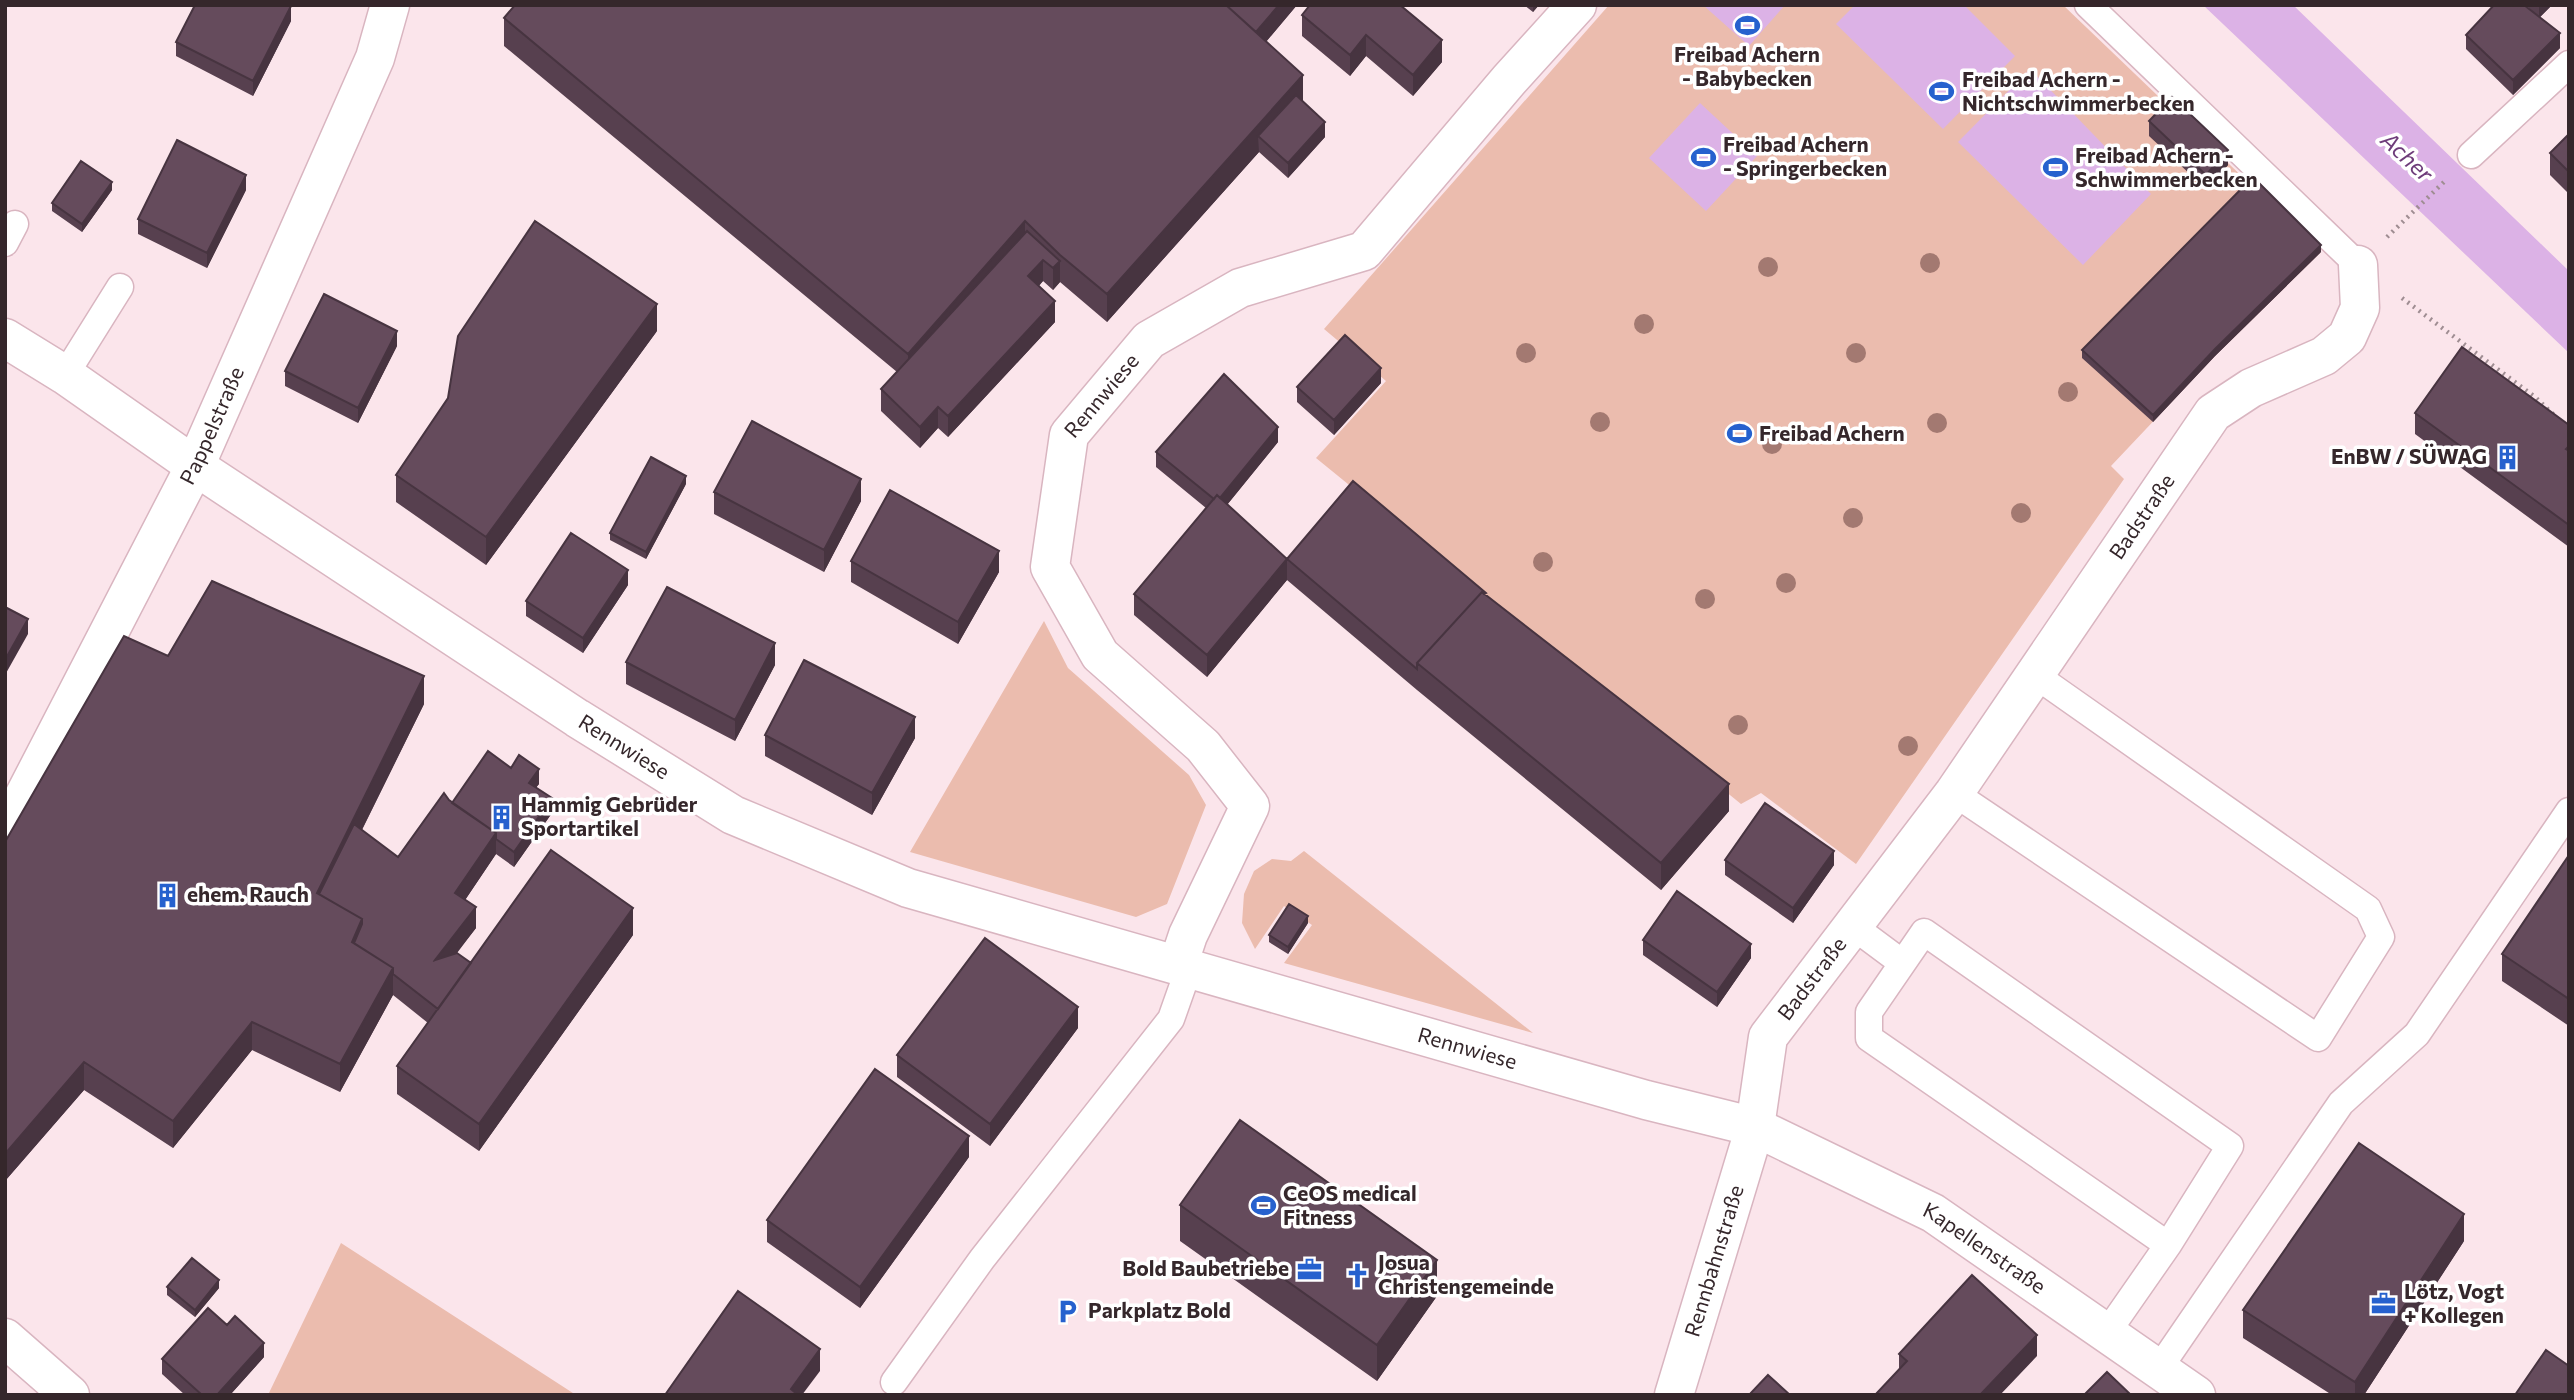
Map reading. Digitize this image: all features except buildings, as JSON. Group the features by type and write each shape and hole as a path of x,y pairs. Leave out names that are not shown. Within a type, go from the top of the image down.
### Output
{"street":[{"name":"Pappelstraße","path":"5,834 195,466 376,58 390,5"},
{"name":"Rennwiese","path":"1184,967 1188,934 1250,806 1203,746 1100,655 1051,567 1069,435 1149,340 1240,288 1364,251 1509,80 1577,5"},
{"name":"Badstraße","path":"1755,1127 1768,1037 1954,793 2213,413 2251,388 2324,356 2347,337 2360,308 2358,265"},
{"name":"Rennwiese","path":"5,338 65,375 195,466 577,718 733,815 908,888 1646,1100 1755,1127"},
{"name":"Kapellenstraße","path":"1755,1127 1933,1213 2196,1395"},
{"name":"Rennbahnstraße","path":"1674,1395 1755,1127"},
{"path":"5,1338 70,1395"}],"lane":[{"path":"2088,5 2358,265"},
{"path":"2472,155 2569,64"},
{"path":"65,375 120,287"},
{"path":"1954,793 2318,1038 2381,937 2368,909 2035,675"},
{"path":"2158,1370 2341,1103 2417,1034 2569,811"},
{"path":"1854,927 1901,962"},
{"path":"2106,1334 2168,1245 2231,1146 1924,932 1869,1012 1869,1038 2168,1245"},
{"path":"894,1382 982,1259 1171,1019 1184,967"}],"path":[{"path":"2405,220 2472,155"},
{"path":"2358,265 2535,397 2560,421"}],"shaded area":[{"name":"Freibad Achern","path":"1609,5 2063,5 2321,252 2215,356 2111,466 2124,479 1856,864 1761,793 1741,804 1316,458 1386,381 1324,329"},
{"path":"1044,621 1068,668 1189,775 1206,805 1167,904 1136,917 910,852"},
{"path":"1304,851 1533,1033 1284,963 1312,925 1284,906 1255,949 1242,923 1244,894 1254,871 1272,859 1291,861"},
{"path":"341,1243 576,1395 268,1395"}],"water":[{"name":"Freibad Achern - Babybecken","path":"1703,5 1785,5 1749,46"},
{"name":"Freibad Achern - Nichtschwimmerbecken","path":"1855,5 1964,5 2015,56 1943,129 1836,24"},
{"name":"Acher","path":"2203,5 2293,5 2569,271 2569,353"},
{"name":"Freibad Achern - Schwimmerbecken","path":"2030,69 2151,194 2083,265 1958,142"},
{"name":"Freibad Achern - Springerbecken","path":"1700,103 1757,156 1706,211 1649,158"}],"place":[{"name":"Freibad Achern - Babybecken","path":"1747,26"},
{"name":"Freibad Achern - Nichtschwimmerbecken","path":"1942,92"},
{"name":"Freibad Achern - Springerbecken","path":"1703,157"},
{"name":"Freibad Achern - Schwimmerbecken","path":"2055,168"},
{"name":"Freibad Achern","path":"1739,434"},
{"name":"EnBW / SÜWAG","path":"2507,457"},
{"name":"Hammig Gebrüder Sportartikel","path":"501,817"},
{"name":"ehem. Rauch","path":"167,895"},
{"name":"CeOS medical Fitness","path":"1263,1206"},
{"name":"Bold Baubetriebe","path":"1309,1269"},
{"name":"Josua Christengemeinde","path":"1358,1275"},
{"name":"Lötz, Vogt + Kollegen","path":"2384,1304"},
{"name":"Parkplatz Bold","path":"1068,1311"}]}
